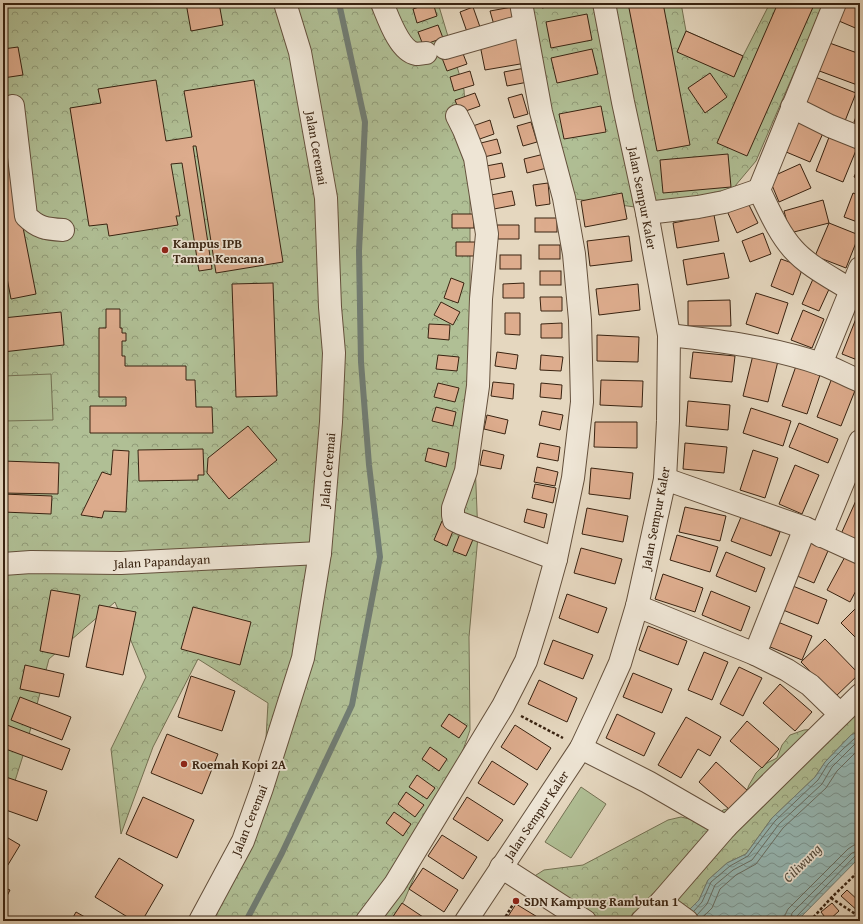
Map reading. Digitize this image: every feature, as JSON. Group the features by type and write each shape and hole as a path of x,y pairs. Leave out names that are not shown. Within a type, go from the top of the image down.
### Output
{"street":[{"name":"Jalan Ceremai","path":"200,921 243,841 262,788 303,658 320,553 331,422 334,353 330,307 326,198 300,52 285,3"},
{"path":"382,3 391,26 402,44 408,50 416,54 525,25"},
{"path":"367,921 395,884 503,706 526,661 556,559 573,478 582,402 580,320 574,254 564,198 541,112 520,3"},
{"name":"Jalan Sempur Kaler","path":"466,921 581,748 620,662 638,606 665,479 668,421 669,335 647,213 623,102 604,3"},
{"path":"834,3 759,190 782,234 793,250 807,262 851,290"},
{"path":"12,106 26,216 35,225 46,229 63,230"},
{"path":"792,107 830,126 860,138"},
{"path":"457,116 475,158 487,234 481,299 478,386 466,471 452,508 454,520 556,559"},
{"path":"647,213 698,207 724,202 759,190"},
{"path":"821,364 860,268"},
{"path":"669,335 728,342 767,350 821,364 860,381"},
{"path":"755,654 813,532 860,441"},
{"path":"665,479 813,532 860,553"},
{"name":"Jalan Papandayan","path":"3,564 31,562 121,564 320,553"},
{"path":"638,606 755,654 787,670 810,685 840,714"},
{"path":"642,921 675,912 726,827 860,695"},
{"path":"581,748 648,782 726,827"},
{"path":"501,867 585,921"}],"path":[{"path":"503,706 581,748"},
{"path":"810,921 860,870"},
{"path":"831,898 860,918"},
{"path":"503,921 516,900 522,903"}],"green space":[{"path":"3,3 438,3 464,90 470,187 470,336 478,536 469,637 470,730 439,819 404,901 390,921 209,921 263,791 268,703 198,659 153,747 121,834 111,749 146,677 115,602 49,659 26,746 3,819"},
{"path":"523,3 681,3 686,31 743,56 770,3 824,3 756,161 730,192 650,209 560,197"},
{"path":"51,374 53,420 3,421 3,376"},
{"path":"860,671 860,731 851,735 826,761 815,777 772,818 746,854 727,863 708,880 699,900 678,921 597,921 595,918 533,877 544,870 583,865 668,820 681,817 711,824 723,810 735,807 744,798 756,773 765,764 777,758 782,745 790,735 804,730 818,729 849,702"},
{"path":"581,787 606,804 571,858 545,842"}],"water":[{"name":"Ciliwung","path":"860,731 860,857 797,921 678,921 699,900 708,880 727,863 746,854 772,818 815,777 825,762 851,735"}],"building":[{"path":"186,3 219,3 223,25 191,31"},
{"path":"433,3 437,16 417,23 413,9"},
{"path":"541,3 567,3 542,8"},
{"path":"628,3 663,3 690,145 657,151"},
{"path":"778,3 810,3 814,5 747,156 717,143"},
{"path":"846,3 860,3 860,30 839,21"},
{"path":"473,7 480,27 467,32 460,12"},
{"path":"512,7 515,21 494,25 490,11"},
{"path":"587,14 592,40 551,48 546,22"},
{"path":"438,25 443,38 423,45 418,32"},
{"path":"686,31 743,56 734,77 677,52"},
{"path":"521,37 526,63 485,70 480,45"},
{"path":"824,41 860,54 860,86 814,69"},
{"path":"18,47 23,75 3,78 3,49"},
{"path":"592,49 598,74 557,83 551,58"},
{"path":"462,51 467,64 447,71 442,58"},
{"path":"525,68 528,82 507,86 504,72"},
{"path":"470,71 474,85 454,91 450,77"},
{"path":"710,73 727,97 705,113 688,88"},
{"path":"810,75 856,93 845,121 799,103"},
{"path":"156,80 166,141 192,137 184,91 254,80 283,262 216,273 196,146 193,146 212,269 199,271 182,163 171,164 180,216 176,216 178,225 109,236 107,224 89,226 70,108 101,103 98,89"},
{"path":"475,93 480,106 460,113 455,100"},
{"path":"522,94 528,114 514,118 508,98"},
{"path":"601,106 606,132 564,139 559,114"},
{"path":"860,106 860,124 854,122"},
{"path":"794,117 824,131 810,162 779,149"},
{"path":"490,120 494,134 474,141 470,127"},
{"path":"531,122 537,142 523,146 517,126"},
{"path":"3,130 36,294 11,299 3,257"},
{"path":"831,132 859,143 843,182 816,171"},
{"path":"497,139 501,153 480,158 477,144"},
{"path":"544,154 547,168 527,173 524,159"},
{"path":"728,154 731,187 663,193 660,160"},
{"path":"502,163 505,177 484,181 481,167"},
{"path":"860,163 860,179 854,177"},
{"path":"800,164 811,188 779,202 769,178"},
{"path":"548,183 550,204 536,206 533,185"},
{"path":"512,191 515,205 494,209 491,195"},
{"path":"622,193 627,219 585,227 581,201"},
{"path":"853,193 860,196 860,223 844,217"},
{"path":"823,200 829,223 790,233 784,211"},
{"path":"747,201 758,223 737,233 727,211"},
{"path":"452,214 473,214 474,228 452,228"},
{"path":"714,215 719,241 677,248 673,223"},
{"path":"535,218 557,218 557,232 535,232"},
{"path":"829,223 859,235 846,268 815,256"},
{"path":"497,225 519,225 519,239 498,239"},
{"path":"763,233 771,254 750,262 742,241"},
{"path":"629,236 632,261 590,266 587,241"},
{"path":"456,242 477,242 478,256 456,256"},
{"path":"539,245 560,245 560,259 539,259"},
{"path":"724,253 729,278 687,285 683,260"},
{"path":"500,255 521,255 521,269 500,269"},
{"path":"781,259 803,267 793,295 771,286"},
{"path":"540,271 561,271 561,285 540,285"},
{"path":"451,278 464,283 458,303 444,298"},
{"path":"813,279 830,287 819,311 802,304"},
{"path":"273,283 277,396 236,397 232,284"},
{"path":"524,283 524,298 503,298 503,284"},
{"path":"638,284 640,310 599,315 596,289"},
{"path":"756,293 788,303 778,334 746,324"},
{"path":"540,297 562,297 562,311 541,311"},
{"path":"730,300 731,326 688,326 688,301"},
{"path":"441,302 460,312 453,325 434,315"},
{"path":"106,309 120,309 120,328 122,328 122,333 126,333 126,341 122,341 122,356 125,356 125,366 186,366 186,380 195,380 196,407 212,407 213,433 90,433 90,406 126,406 126,397 99,397 99,328 106,328"},
{"path":"803,310 824,319 812,348 791,340"},
{"path":"61,312 64,345 3,352 3,318"},
{"path":"505,313 520,313 520,335 505,334"},
{"path":"857,316 860,317 860,361 842,354"},
{"path":"562,323 562,338 541,338 541,324"},
{"path":"429,324 450,325 449,340 428,338"},
{"path":"597,335 639,337 638,362 597,361"},
{"path":"497,352 518,355 516,369 495,366"},
{"path":"693,352 735,356 732,382 690,378"},
{"path":"438,355 459,357 457,371 436,369"},
{"path":"541,355 563,357 561,371 540,370"},
{"path":"753,355 778,361 768,402 743,396"},
{"path":"796,366 820,375 807,414 782,406"},
{"path":"832,378 856,388 841,426 817,417"},
{"path":"601,380 643,381 642,407 600,405"},
{"path":"493,382 514,384 513,399 491,396"},
{"path":"438,383 459,388 455,402 434,397"},
{"path":"541,383 562,385 561,399 540,397"},
{"path":"688,401 730,405 728,430 686,426"},
{"path":"436,407 456,412 453,426 432,421"},
{"path":"751,408 791,421 783,446 743,433"},
{"path":"542,411 563,415 560,430 539,425"},
{"path":"487,415 508,420 505,434 484,429"},
{"path":"595,422 637,422 637,448 594,447"},
{"path":"799,423 838,439 828,463 789,447"},
{"path":"248,426 277,460 229,499 207,473 208,458"},
{"path":"540,443 560,447 558,461 537,457"},
{"path":"685,443 727,447 724,473 683,469"},
{"path":"428,448 449,453 446,467 425,461"},
{"path":"203,449 204,475 198,475 198,480 139,481 138,450"},
{"path":"113,450 129,451 126,512 104,511 102,518 81,515 102,472 111,475"},
{"path":"483,450 504,455 501,469 480,465"},
{"path":"753,450 778,458 765,498 740,490"},
{"path":"3,461 59,463 58,494 3,493"},
{"path":"795,465 819,475 802,514 779,504"},
{"path":"537,467 558,472 555,486 534,482"},
{"path":"591,468 633,473 630,499 589,494"},
{"path":"535,484 556,488 553,503 532,498"},
{"path":"3,494 52,496 51,514 3,512"},
{"path":"858,496 860,497 860,542 841,534"},
{"path":"685,507 726,516 720,541 679,532"},
{"path":"587,508 628,516 623,542 582,534"},
{"path":"527,509 547,514 544,528 524,522"},
{"path":"741,517 780,532 771,556 731,541"},
{"path":"442,521 455,526 447,546 434,540"},
{"path":"461,531 474,537 466,556 453,551"},
{"path":"806,534 831,544 814,583 790,573"},
{"path":"677,535 718,547 710,572 670,560"},
{"path":"581,548 622,559 615,584 574,573"},
{"path":"726,552 765,568 756,592 716,576"},
{"path":"847,553 860,559 860,583 850,602 827,590"},
{"path":"663,574 703,588 695,612 655,599"},
{"path":"788,584 827,600 818,624 778,608"},
{"path":"51,590 80,595 69,657 40,651"},
{"path":"711,591 750,607 741,631 702,615"},
{"path":"567,594 607,608 598,633 559,618"},
{"path":"860,604 860,642 841,623"},
{"path":"99,605 136,612 123,675 86,667"},
{"path":"193,607 251,622 240,665 181,649"},
{"path":"773,620 812,636 802,660 763,644"},
{"path":"648,626 687,641 678,665 639,650"},
{"path":"825,639 859,674 835,697 801,662"},
{"path":"553,640 593,655 583,679 544,664"},
{"path":"704,652 728,662 712,700 688,690"},
{"path":"25,665 64,674 59,697 20,689"},
{"path":"739,667 762,678 743,716 720,704"},
{"path":"633,673 672,689 662,713 623,697"},
{"path":"191,676 235,691 222,731 178,717"},
{"path":"539,680 577,698 567,722 528,704"},
{"path":"780,684 812,712 795,731 763,703"},
{"path":"20,697 71,717 62,740 11,720"},
{"path":"449,714 467,726 459,738 441,726"},
{"path":"617,714 655,733 644,756 606,738"},
{"path":"686,717 721,737 710,756 698,749 681,778 658,765"},
{"path":"747,721 779,749 762,768 730,741"},
{"path":"7,725 70,749 62,770 3,748 3,735"},
{"path":"515,725 551,748 537,770 501,747"},
{"name":"Roemah Kopi 2A","path":"167,734 218,754 202,794 151,773"},
{"path":"430,747 447,759 439,771 422,759"},
{"path":"492,761 528,784 514,805 478,783"},
{"path":"716,762 748,791 730,810 699,782"},
{"path":"417,775 435,788 427,799 409,787"},
{"path":"3,776 47,791 37,821 3,809"},
{"path":"406,792 424,805 415,817 398,804"},
{"path":"143,797 194,820 177,858 126,834"},
{"path":"467,797 503,820 488,841 453,819"},
{"path":"394,812 411,824 403,836 386,823"},
{"path":"3,835 20,845 3,873"},
{"path":"442,835 477,857 463,879 428,856"},
{"path":"119,858 163,885 142,921 134,921 95,897"},
{"path":"423,868 458,890 444,912 409,889"},
{"path":"3,887 10,890 3,904"},
{"path":"847,890 860,902 859,912 841,896"},
{"path":"402,903 429,921 390,921"},
{"path":"832,903 839,911 828,921 821,912"},
{"path":"516,904 544,921 505,921"},
{"path":"76,912 92,921 71,921"}],"waterway":[{"path":"246,921 282,853 352,705 380,557 369,465 361,362 359,251 365,122 339,3"}],"place":[{"name":"Kampus IPB Taman Kencana","path":"165,250"},
{"name":"Roemah Kopi 2A","path":"184,764"},
{"name":"SDN Kampung Rambutan 1","path":"516,901"}]}
